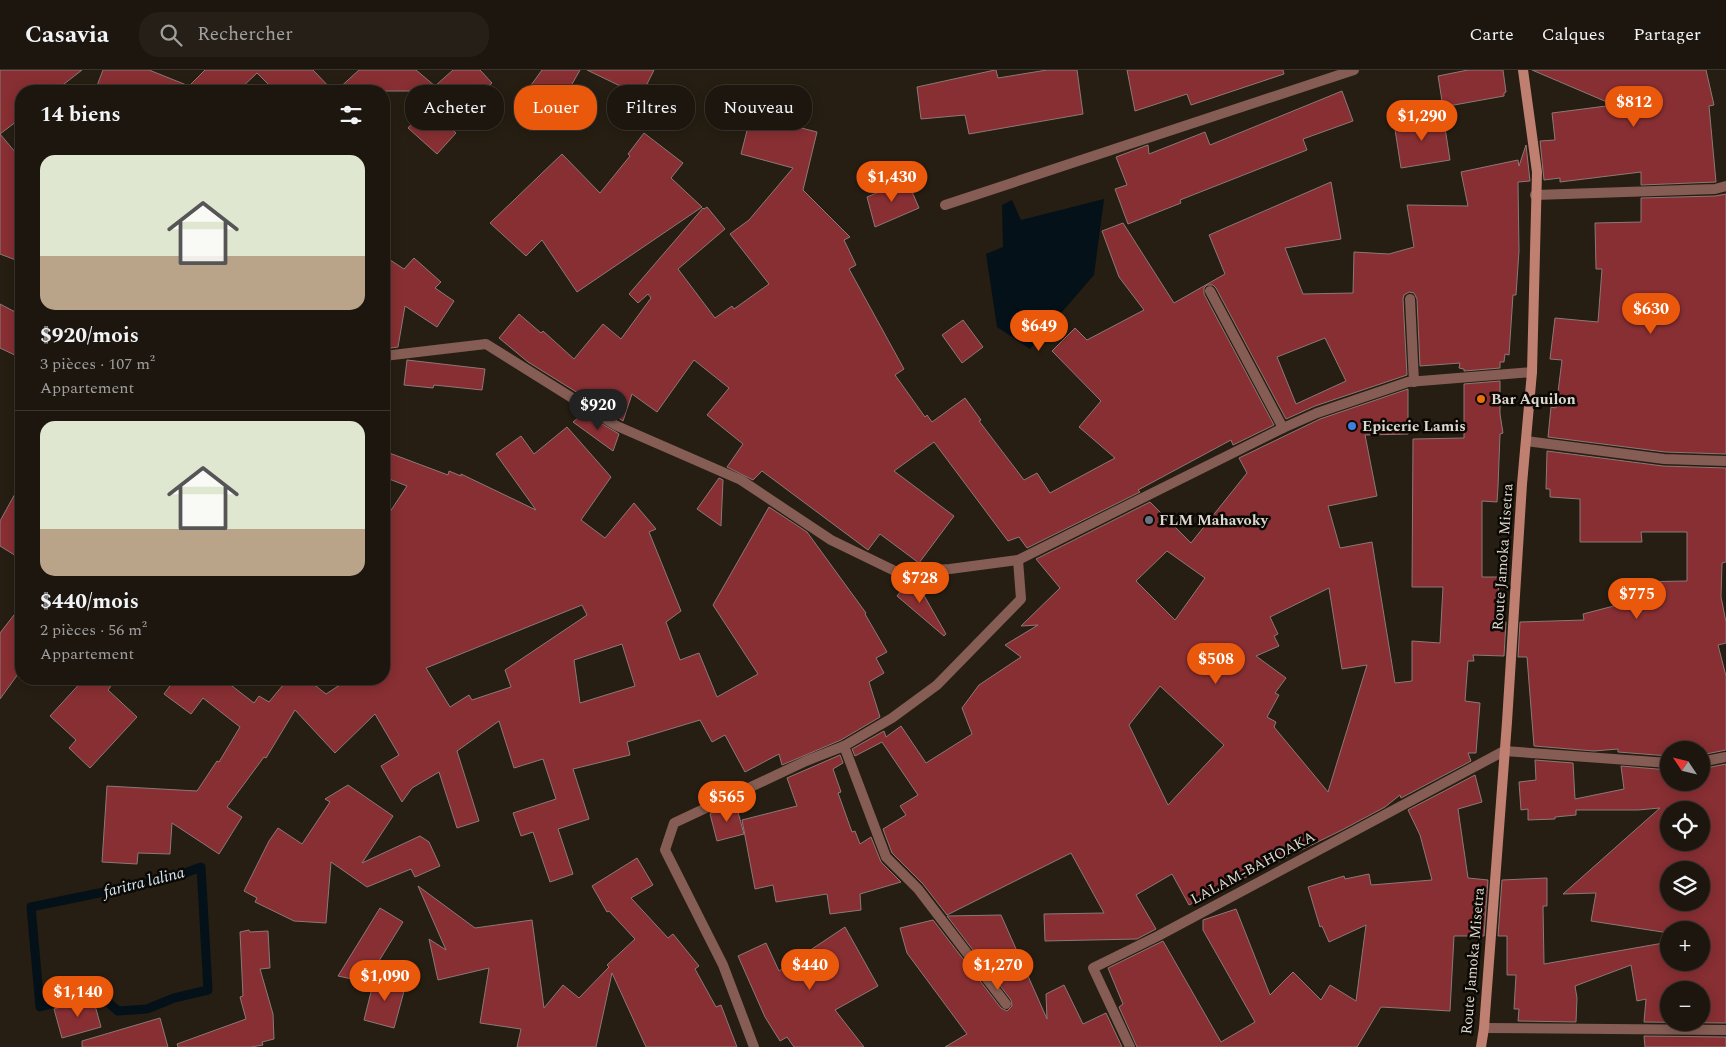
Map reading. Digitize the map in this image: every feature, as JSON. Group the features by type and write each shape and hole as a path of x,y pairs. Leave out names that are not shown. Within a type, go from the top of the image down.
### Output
{"street":[{"path":"945,205 1354,70"},
{"name":"Route Jamoka Misetra","path":"1481,1047 1484,1028 1532,372 1537,172 1523,70"},
{"path":"1535,195 1715,189 1726,186"},
{"path":"1210,291 1283,428"},
{"path":"1410,299 1414,382"},
{"path":"390,355 486,344 617,426 741,480 832,540 897,572 950,569 1018,560 1283,428 1317,413 1414,382 1532,372"},
{"path":"1526,441 1664,459 1726,461"},
{"path":"754,1047 723,965 665,850 674,823 844,746 892,718 937,685 1021,599 1018,560"},
{"path":"844,746 886,857 918,889 1006,1004"},
{"path":"1504,752 1660,762"},
{"name":"LALAM-BAHOAKA","path":"1130,1047 1092,968 1158,936 1504,752"},
{"path":"1710,760 1726,757"},
{"path":"1484,1028 1726,1030"}],"shaded area":[{"path":"1104,199 1094,275 1030,349 997,327 986,254 1003,247 1002,205 1012,200 1021,220"}],"building":[{"path":"0,70 82,70 63,85 15,85 15,123 0,134"},
{"path":"103,70 149,70 186,85 97,85"},
{"path":"205,70 313,70 327,85 269,85 257,73 244,85 190,85"},
{"path":"359,70 416,70 434,85 405,85 405,91 390,91 390,85 343,85"},
{"path":"453,70 480,70 492,83 490,85 436,85"},
{"path":"542,70 580,70 571,85 531,85"},
{"path":"587,70 654,70 646,85 618,85"},
{"path":"996,70 998,78 1047,70 1077,70 1083,114 969,134 965,115 921,119 917,87"},
{"path":"1127,70 1283,70 1284,74 1191,105 1187,94 1135,111"},
{"path":"1468,70 1503,70 1506,92 1504,96 1443,107 1438,76"},
{"path":"1532,70 1706,70 1714,105 1709,106 1716,182 1641,185 1641,172 1560,182 1560,178 1544,180 1540,141 1555,140 1552,113 1614,105"},
{"path":"1342,91 1353,121 1303,139 1307,150 1180,200 1181,203 1128,224 1115,189 1127,185 1116,157 1148,145 1149,154 1205,132 1210,145"},
{"path":"1443,115 1450,160 1401,168 1394,123"},
{"path":"410,130 453,130 456,133 437,154"},
{"path":"747,130 809,130 817,132 803,190 850,237 844,240 856,265 849,269 904,369 895,375 925,417 927,415 932,422 965,398 981,420 979,421 1024,480 1037,473 1050,493 1115,458 1079,427 1101,401 1052,351 1075,328 1087,340 1144,310 1119,277 1102,231 1123,223 1174,303 1225,274 1209,235 1331,182 1341,239 1285,248 1303,294 1353,293 1354,252 1389,254 1414,247 1407,205 1468,206 1461,172 1518,160 1519,166 1526,145 1530,181 1518,182 1519,251 1516,295 1513,295 1509,355 1505,354 1504,362 1500,362 1500,368 1464,371 1464,369 1459,368 1460,363 1420,366 1417,299 1414,293 1409,292 1404,295 1403,299 1407,375 1315,406 1286,419 1216,288 1213,285 1207,285 1204,288 1204,294 1274,425 1233,445 1231,440 1138,490 1140,492 1027,548 1019,537 1008,541 934,442 894,471 954,516 919,563 880,534 868,550 762,471 753,480 727,467 743,444 707,415 729,388 694,360 657,412 632,394 623,421 528,362 499,338 519,314 541,333 543,331 574,359 603,324 621,339 651,298 648,294 638,303 629,294 703,208 707,207 725,229 678,269 715,318 732,306 734,309 769,284 730,234 749,220 793,168 741,154","holes":["1325,338 1346,381 1296,404 1277,357"]},
{"path":"644,133 683,163 671,178 702,207 577,292 542,240 526,256 490,223 562,154 600,193 630,156 628,154"},
{"path":"0,134 15,152 15,260 0,254"},
{"path":"907,180 919,208 875,227 867,197"},
{"path":"1726,194 1726,454 1665,452 1548,437 1551,407 1556,408 1562,360 1550,359 1555,318 1598,322 1602,269 1596,269 1595,223 1641,222 1641,198"},
{"path":"414,258 441,282 435,288 454,301 437,327 405,306 398,347 390,348 390,260 404,269"},
{"path":"0,304 15,312 15,355 0,348"},
{"path":"963,320 983,347 962,363 942,335"},
{"path":"407,360 485,369 482,390 434,385 433,388 404,385"},
{"path":"1500,381 1500,414 1503,433 1500,434 1497,502 1482,501 1482,577 1499,577 1497,622 1506,622 1504,656 1473,655 1474,661 1468,661 1465,701 1480,703 1476,753 1468,753 1471,761 1401,798 1400,795 1385,807 1342,830 1189,905 1172,874 1136,895 1156,929 1137,939 1045,941 1044,914 1104,913 1071,853 947,915 923,884 892,853 883,829 906,815 900,806 918,795 882,742 855,756 852,749 884,731 886,737 901,726 926,763 972,734 962,708 979,685 1021,657 1005,645 1038,625 1021,626 1060,588 1036,559 1150,502 1191,543 1247,473 1239,458 1320,419 1408,389 1408,434 1365,435 1377,496 1328,506 1340,548 1372,542 1395,683 1412,681 1412,641 1440,643 1443,587 1412,587 1413,439 1464,438 1464,384","holes":["1167,551 1205,578 1175,620 1136,581","1329,588 1342,669 1367,665 1328,792 1274,727 1276,722 1267,717 1279,695 1275,693 1286,678 1256,656 1279,646 1274,636 1278,634 1270,617","1160,686 1224,745 1168,805 1129,725"]},
{"path":"584,413 619,434 613,451 573,422"},
{"path":"567,427 611,477 581,520 605,538 634,503 656,529 649,532 681,611 666,622 680,660 699,653 717,697 758,674 713,605 769,507 807,532 866,613 887,652 876,658 884,673 869,682 880,717 841,740 782,765 779,754 745,772 725,735 712,742 700,720 627,742 630,755 573,769 589,819 558,829 573,874 550,882 533,832 521,836 513,813 556,799 543,759 514,768 499,721 457,751 479,821 457,828 439,772 412,788 402,802 381,766 399,755 375,714 335,753 295,710 266,758 264,757 227,807 242,817 219,854 172,823 170,854 138,853 137,864 102,862 107,786 197,791 217,761 219,762 240,727 203,698 191,714 164,694 171,685 231,685 254,703 259,696 269,702 283,685 315,685 326,694 340,685 390,685 390,512 407,486 390,479 390,453 448,475 449,471 461,476 461,474 536,510 496,454 521,436 534,454","holes":["582,605 587,615 505,670 511,687 472,700 469,695 450,707 426,668","622,644 635,686 580,703 574,660"]},
{"path":"1547,451 1663,466 1726,468 1726,562 1722,563 1721,597 1726,622 1726,643 1718,645 1726,676 1726,750 1710,753 1710,741 1660,741 1660,755 1618,752 1618,749 1594,751 1534,746 1527,657 1518,657 1520,622 1584,620 1583,614 1629,602 1629,582 1687,581 1687,532 1641,532 1642,542 1580,542 1580,499 1550,497 1550,489 1546,489"},
{"path":"719,478 723,480 721,526 697,509"},
{"path":"15,494 15,555 0,546 0,521"},
{"path":"911,578 914,578 946,634 944,636 897,596"},
{"path":"15,614 15,678 0,699 0,633"},
{"path":"78,685 112,685 108,690 137,717 90,768 69,748 76,740 50,716"},
{"path":"840,755 843,763 833,769 841,792 838,793 852,832 855,831 860,844 871,837 881,862 901,882 860,894 861,910 830,914 827,894 776,902 773,885 755,889 742,820 797,806 787,778"},
{"path":"1535,760 1573,763 1575,799 1624,789 1621,766 1660,769 1660,791 1710,791 1710,767 1726,764 1726,1023 1710,1023 1710,981 1660,981 1660,1022 1644,1022 1646,999 1637,1001 1631,965 1575,986 1577,998 1576,1022 1518,1021 1519,1009 1514,1009 1516,975 1507,975 1507,936 1498,936 1502,880 1547,878 1547,906 1543,906 1544,964 1660,944 1660,971 1710,971 1710,921 1660,921 1660,932 1591,921 1596,893 1563,894 1660,808 1576,810 1576,815 1555,817 1555,819 1528,820 1528,809 1521,810 1519,782 1536,780"},
{"path":"1475,775 1482,802 1458,809 1468,878 1488,880 1484,936 1454,936 1450,1011 1381,1007 1357,1047 1137,1047 1119,1007 1123,1004 1108,968 1163,941 1221,1042 1255,1022 1203,930 1203,920 1236,909 1270,995 1293,972 1321,1000 1330,985 1356,1001 1366,925 1329,942 1322,926 1320,927 1308,887 1344,876 1345,879 1369,874 1371,885 1432,880 1420,835 1408,810"},
{"path":"348,785 393,816 362,863 420,836 429,842 440,866 415,877 411,869 367,887 331,862 326,923 294,921 255,902 257,898 244,891 269,841 278,828 302,844 330,802 325,799"},
{"path":"736,805 744,834 717,841 710,814"},
{"path":"637,858 653,885 631,898 668,938 673,934 699,966 695,969 716,1007 721,1005 737,1047 646,1047 612,973 596,1047 517,1047 521,1029 480,1023 489,968 438,980 429,939 446,950 418,886 475,928 532,920 544,1008 563,985 579,998 609,967 607,965 635,939 609,911 607,912 592,886"},
{"path":"380,908 403,922 366,982 338,976"},
{"path":"1001,915 1047,1019 1046,994 1064,985 1083,1024 1106,1013 1122,1047 945,1047 967,1034 907,953 900,928 933,920 1001,1008 1007,1011 1012,1006 1011,1000 947,916"},
{"path":"845,927 878,986 835,1010 864,1047 794,1047 787,1037 780,1041 765,1017 738,956 766,943 779,971"},
{"path":"249,930 250,932 268,931 270,968 260,969 273,1014 274,1039 262,1042 263,1045 251,1047 178,1047 177,1044 246,1019 240,997 243,996 240,932"},
{"path":"375,976 406,984 394,1028 364,1020"},
{"path":"93,998 101,1027 62,1038 54,1009"},
{"path":"160,1018 168,1047 82,1047 82,1041"},
{"path":"1644,1036 1726,1037 1726,1047 1645,1047"}],"waterway":[{"name":"faritra lalina","path":"201,867 208,990 174,998 147,1009 118,1011 96,992 40,1007 31,907 172,878 201,867"}],"place":[{"name":"Bar Aquilon","path":"1481,399"},
{"name":"Epicerie Lamis","path":"1352,426"},
{"name":"FLM Mahavoky","path":"1149,520"}]}
